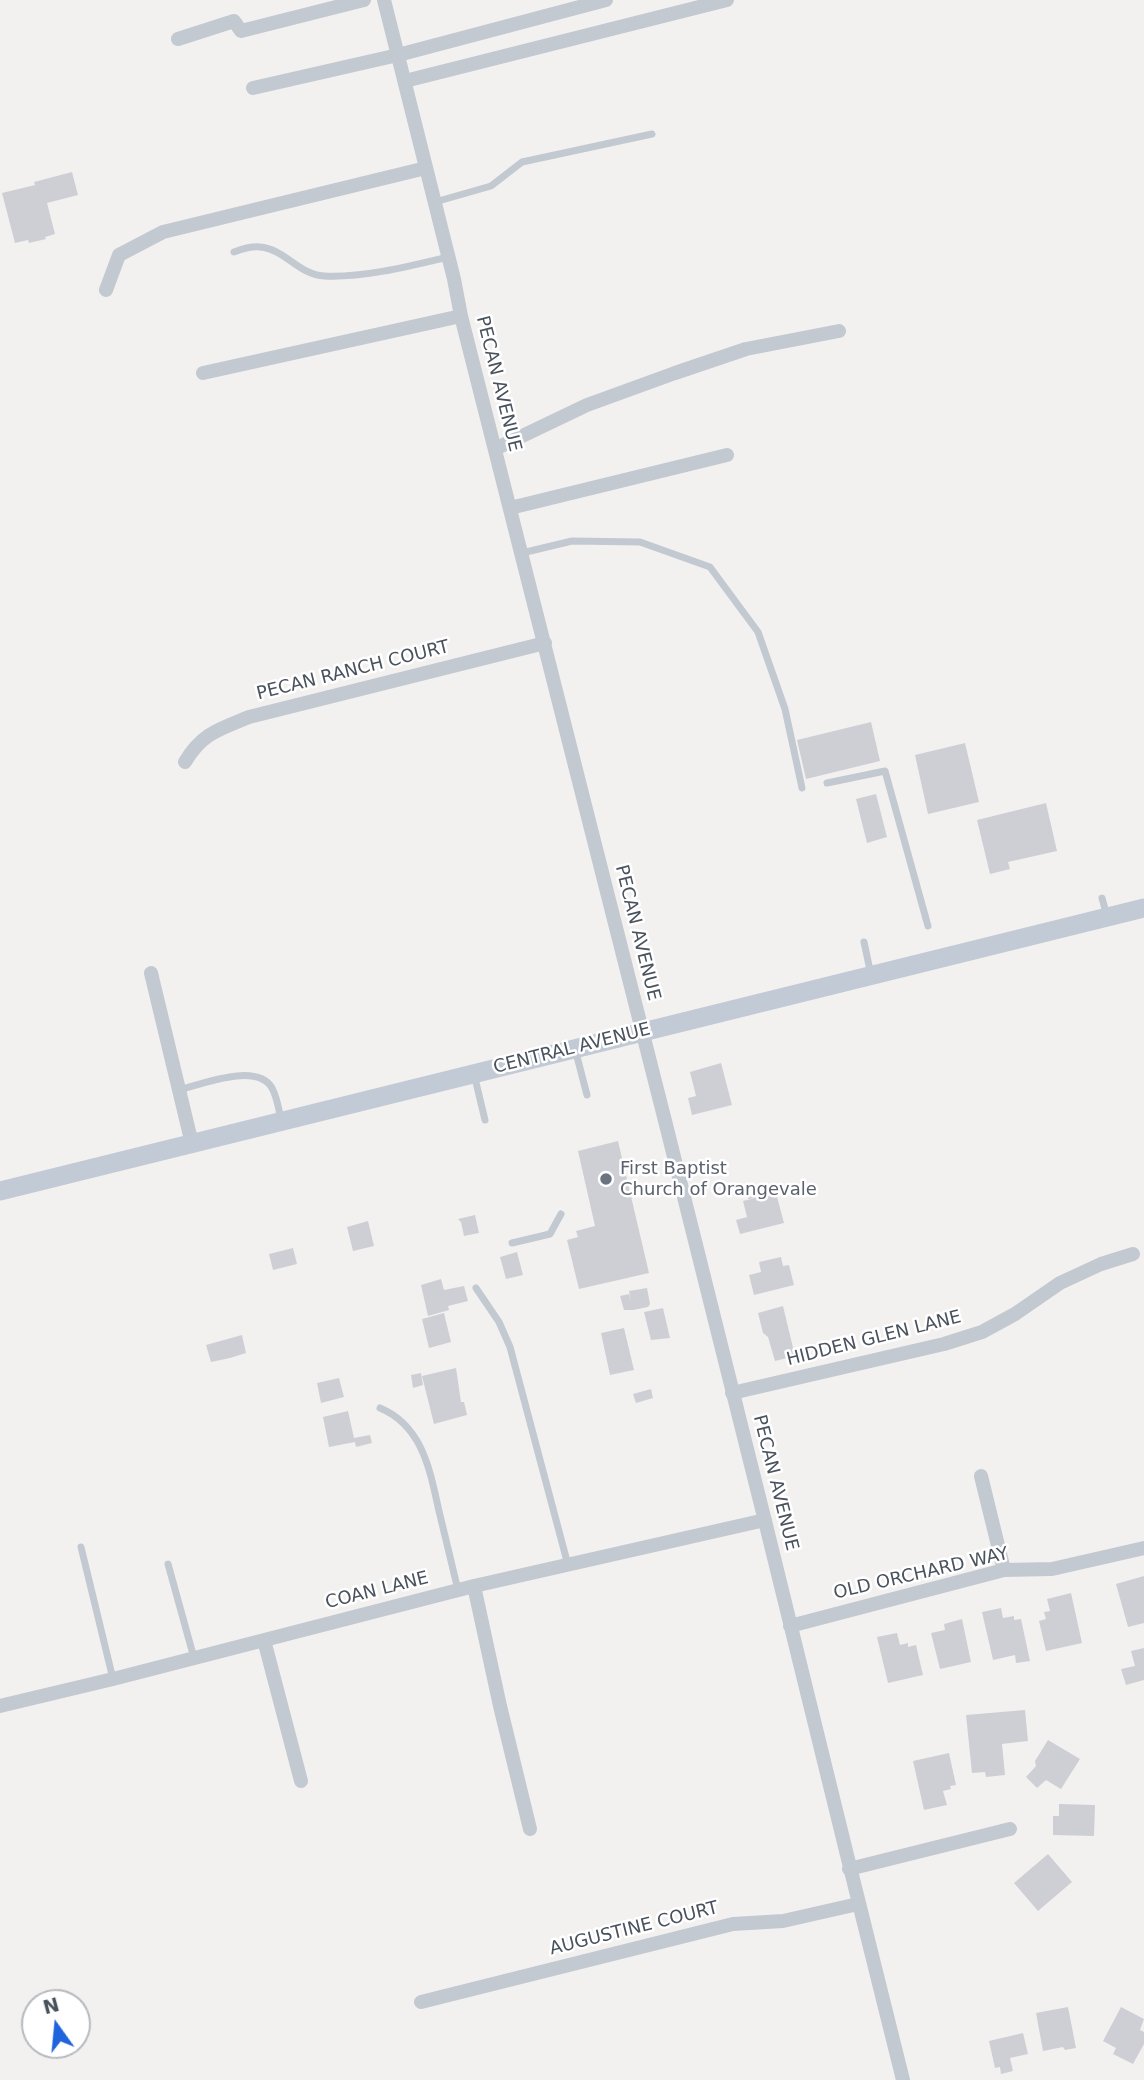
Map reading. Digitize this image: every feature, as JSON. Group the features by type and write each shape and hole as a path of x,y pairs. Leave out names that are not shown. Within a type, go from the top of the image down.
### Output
{"street":[{"path":"178,39 234,21 241,31 364,0"},
{"name":"PECAN AVENUE","path":"384,0 903,2080"},
{"path":"253,88 398,55 606,0"},
{"path":"405,80 727,0"},
{"path":"106,290 119,256 163,232 426,167"},
{"path":"203,373 461,316"},
{"path":"495,449 587,405 675,373 746,349 839,331"},
{"path":"510,508 727,455"},
{"name":"PECAN RANCH COURT","path":"185,762 202,739 213,731 249,718 545,643"},
{"name":"CENTRAL AVENUE","path":"0,1191 872,976 1105,907 1144,908"},
{"path":"150,973 192,1144"},
{"name":"HIDDEN GLEN LANE","path":"732,1394 944,1344 982,1332 1015,1314 1060,1283 1101,1264 1133,1254"},
{"path":"981,1476 1004,1570"},
{"name":"COAN LANE","path":"0,1706 474,1586 765,1520"},
{"name":"OLD ORCHARD WAY","path":"790,1626 1004,1570 1052,1569 1144,1548"},
{"path":"474,1586 530,1829"},
{"path":"264,1640 301,1782"},
{"path":"849,1869 1010,1829"},
{"name":"AUGUSTINE COURT","path":"421,2002 733,1924 783,1921 858,1904"}],"lane":[{"path":"435,202 491,186 522,162 652,134"},
{"path":"234,252 259,247 271,249 307,273 323,276 364,273 449,257"},
{"path":"522,553 572,541 640,541 710,567 758,632 785,709 802,788"},
{"path":"827,783 885,771 928,926"},
{"path":"864,942 872,976"},
{"path":"575,1048 587,1096"},
{"path":"474,1073 485,1120"},
{"path":"179,1090 241,1074 261,1079 271,1086 282,1121"},
{"path":"512,1243 550,1234 561,1214"},
{"path":"476,1288 499,1322 510,1347 568,1565"},
{"path":"380,1408 393,1414 422,1447 432,1478 458,1590"},
{"path":"81,1546 113,1679"},
{"path":"168,1564 194,1658"}],"building":[{"path":"72,172 78,195 47,203 55,234 29,243 28,240 15,243 2,193"},
{"path":"871,722 880,761 806,779 797,740"},
{"path":"965,743 979,802 928,814 915,755"},
{"path":"876,794 887,837 867,843 856,799"},
{"path":"1046,803 1057,851 1008,862 1010,869 990,874 977,820"},
{"path":"721,1063 732,1105 692,1115 688,1098 696,1096 690,1072"},
{"path":"618,1141 649,1273 579,1289 567,1240 578,1237 576,1231 595,1226 578,1151"},
{"path":"765,1186 767,1195 776,1193 784,1223 740,1234 736,1220 747,1217 743,1201 755,1198 748,1199 746,1190"},
{"path":"475,1215 479,1233 464,1236 458,1219"},
{"path":"368,1221 374,1246 353,1251 347,1227"},
{"path":"293,1248 297,1264 273,1270 269,1254"},
{"path":"517,1252 523,1275 506,1279 500,1257"},
{"path":"781,1257 783,1266 789,1265 794,1285 754,1295 749,1275 761,1272 759,1262"},
{"path":"441,1279 444,1290 464,1286 468,1301 448,1306 449,1310 428,1316 421,1285"},
{"path":"647,1288 650,1304 648,1307 624,1310 620,1296 629,1294 631,1302 629,1291"},
{"path":"783,1306 795,1356 775,1361 758,1313"},
{"path":"663,1308 670,1338 651,1340 644,1312"},
{"path":"444,1313 451,1342 429,1348 422,1319"},
{"path":"624,1328 634,1370 610,1375 601,1333"},
{"path":"242,1335 246,1353 211,1362 206,1345"},
{"path":"456,1368 461,1402 464,1402 467,1415 434,1424 422,1376"},
{"path":"421,1373 423,1385 413,1388 411,1375"},
{"path":"339,1378 344,1397 321,1403 317,1383"},
{"path":"651,1389 653,1398 636,1403 633,1394"},
{"path":"348,1411 354,1438 370,1435 372,1443 356,1447 355,1442 329,1447 323,1417"},
{"path":"1144,1576 1144,1623 1128,1627 1116,1584"},
{"path":"1071,1593 1082,1643 1046,1651 1039,1621 1046,1619 1044,1612 1050,1611 1047,1599"},
{"path":"1001,1608 1003,1618 1014,1616 1014,1620 1021,1619 1030,1661 1016,1663 1015,1655 993,1660 982,1612"},
{"path":"962,1619 971,1662 940,1669 931,1633 945,1630 944,1624"},
{"path":"897,1633 900,1645 916,1645 923,1675 888,1683 877,1637"},
{"path":"1144,1648 1144,1680 1126,1685 1121,1669 1135,1666 1131,1651"},
{"path":"1025,1710 1028,1741 1002,1744 1005,1775 986,1777 985,1772 972,1773 966,1715"},
{"path":"1048,1740 1080,1759 1061,1789 1046,1780 1037,1788 1026,1777 1036,1766 1035,1761"},
{"path":"949,1753 956,1785 943,1791 947,1805 924,1810 913,1761"},
{"path":"1059,1804 1095,1805 1094,1836 1053,1835 1053,1816 1059,1816"},
{"path":"1048,1854 1072,1882 1038,1911 1014,1883"},
{"path":"1068,2007 1076,2048 1065,2050 1063,2047 1043,2051 1036,2013"},
{"path":"1121,2007 1144,2019 1140,2030 1144,2032 1144,2044 1133,2064 1113,2054 1116,2048 1103,2041"},
{"path":"1023,2033 1028,2054 1010,2058 1013,2071 1001,2074 1000,2067 995,2068 989,2041"}],"place":[{"name":"First Baptist Church of Orangevale","path":"606,1179"}]}
